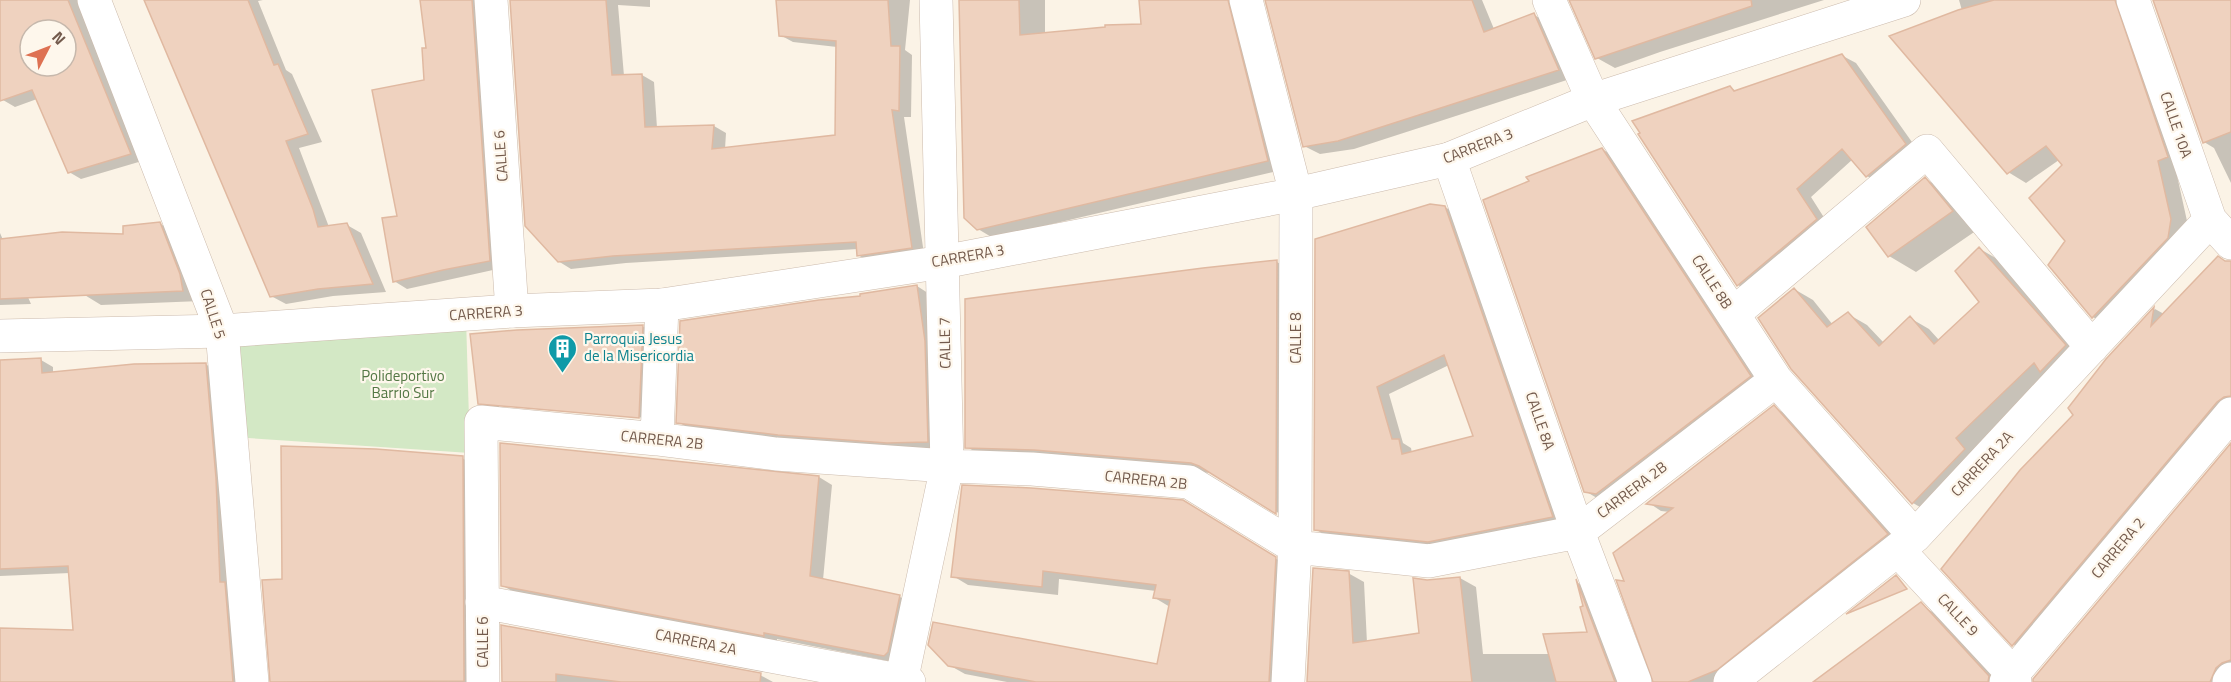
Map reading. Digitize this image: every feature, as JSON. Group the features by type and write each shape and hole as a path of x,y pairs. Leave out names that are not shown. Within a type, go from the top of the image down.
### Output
{"street":[{"name":"CALLE 5","path":"94,0 222,331 252,682"},
{"name":"CALLE 6","path":"491,0 512,311"},
{"name":"CALLE 7","path":"904,682 947,466 936,0"},
{"name":"CALLE 8","path":"1246,0 1296,194 1295,548 1288,682"},
{"name":"CALLE 8B","path":"1549,0 1593,100 1776,380 1906,543"},
{"name":"CARRERA 3","path":"0,336 222,331 512,311 662,305 943,262 1296,194 1449,159 1593,100 1904,0"},
{"name":"CALLE 10A","path":"2133,0 2220,232"},
{"path":"1733,314 1927,151 2092,347"},
{"name":"CALLE 8A","path":"1449,159 1578,532 1635,682"},
{"name":"CARRERA 2A","path":"1730,682 1906,543 2092,347 2220,232"},
{"path":"657,439 662,305"},
{"name":"CARRERA 2B","path":"481,422 657,439 776,454 947,466 1032,469 1189,482 1295,548 1429,561 1578,532 1776,380"},
{"name":"CARRERA 2","path":"2011,679 2231,414"},
{"name":"CALLE 6","path":"481,422 483,682"},
{"name":"CALLE 9","path":"1906,543 2011,679"},
{"name":"CARRERA 2A","path":"483,602 904,682"}],"green space":[{"name":"Polideportivo Barrio Sur","path":"466,318 470,453 232,437 223,332"}],"building":[{"path":"0,0 68,0 75,18 18,18 18,78 78,78 78,24 131,154 68,173 32,90 0,101"},
{"path":"144,0 248,0 274,65 278,64 308,134 286,141 318,227 347,223 373,284 318,289 270,297"},
{"path":"420,0 472,0 490,261 393,282 382,218 397,216 372,90 424,80 422,48 426,48"},
{"path":"510,0 606,0 612,75 642,74 645,127 714,125 712,149 835,135 836,41 779,36 776,0 888,0 891,46 900,46 899,111 892,110 912,248 857,256 856,242 613,256 558,262 525,226"},
{"path":"959,0 1019,0 1020,35 1105,27 1105,25 1141,24 1139,0 1228,0 1268,161 977,230 964,218"},
{"path":"1265,0 1472,0 1484,32 1534,13 1559,70 1338,141 1303,147"},
{"path":"1569,0 1751,0 1752,6 1595,59"},
{"path":"1994,0 2115,0 2168,157 2158,161 2171,219 2168,238 2092,318 2048,265 2065,241 2029,198 2062,165 2046,146 2007,174 1889,36 1958,10"},
{"path":"2153,0 2231,0 2231,132 2203,143"},
{"path":"1842,54 1906,144 1866,177 1842,149 1797,189 1817,219 1737,286 1638,134 1640,133 1632,121 1730,86 1734,91"},
{"path":"1602,148 1751,376 1596,494 1584,492 1483,200 1529,181 1526,177"},
{"path":"1925,177 1953,211 1888,257 1866,227"},
{"path":"1430,204 1445,206 1553,517 1428,542 1314,530 1315,239","holes":["1444,355 1473,436 1402,454 1399,439 1392,439 1377,387"]},
{"path":"160,222 180,274 183,291 0,299 0,239 62,232 123,234 123,226"},
{"path":"1979,247 2066,345 2040,372 2034,363 1956,438 1965,449 1912,504 1791,369 1758,318 1794,288 1827,327 1848,312 1879,346 1910,316 1934,344 1979,302 1955,271"},
{"path":"2218,256 2225,261 2231,261 2231,396 2224,397 2217,402 2012,646 1941,569 2020,470 2073,415 2068,408 2106,359 2154,307 2151,326"},
{"path":"1277,260 1276,514 1191,463 1034,450 965,448 965,299"},
{"path":"917,285 925,341 928,442 887,443 778,435 676,423 680,321 860,296 860,294"},
{"name":"Parroquia Jesus de la Misericordia","path":"643,325 639,418 478,404 470,334"},
{"path":"41,358 42,373 134,364 206,363 216,478 220,582 225,582 233,682 0,682 0,628 73,630 68,566 0,569 0,360"},
{"path":"1774,405 1888,534 1717,670 1688,682 1653,682 1616,580 1624,581 1613,553 1673,508 1646,504"},
{"path":"500,443 819,476 810,576 900,595 888,652 884,656 764,633 764,636 501,586"},
{"path":"2231,443 2231,660 2216,668 2210,682 2033,682 2033,679"},
{"path":"281,446 376,449 463,456 464,681 270,682 262,580 282,579"},
{"path":"962,485 1183,500 1276,557 1269,682 1036,682 948,666 928,645 933,622 1157,664 1170,600 1153,598 1156,585 1043,571 1042,587 951,577"},
{"path":"1313,568 1349,571 1353,643 1419,633 1413,578 1427,580 1460,577 1472,682 1307,682"},
{"path":"1896,575 1907,589 1846,614"},
{"path":"1576,579 1615,682 1556,682 1543,634 1587,632"},
{"path":"1921,602 1989,676 1988,682 1813,682"},
{"path":"501,625 761,673 760,682 621,682 556,674 556,682 502,682"}],"place":[{"name":"Parroquia Jesus de la Misericordia","path":"563,374"}]}
